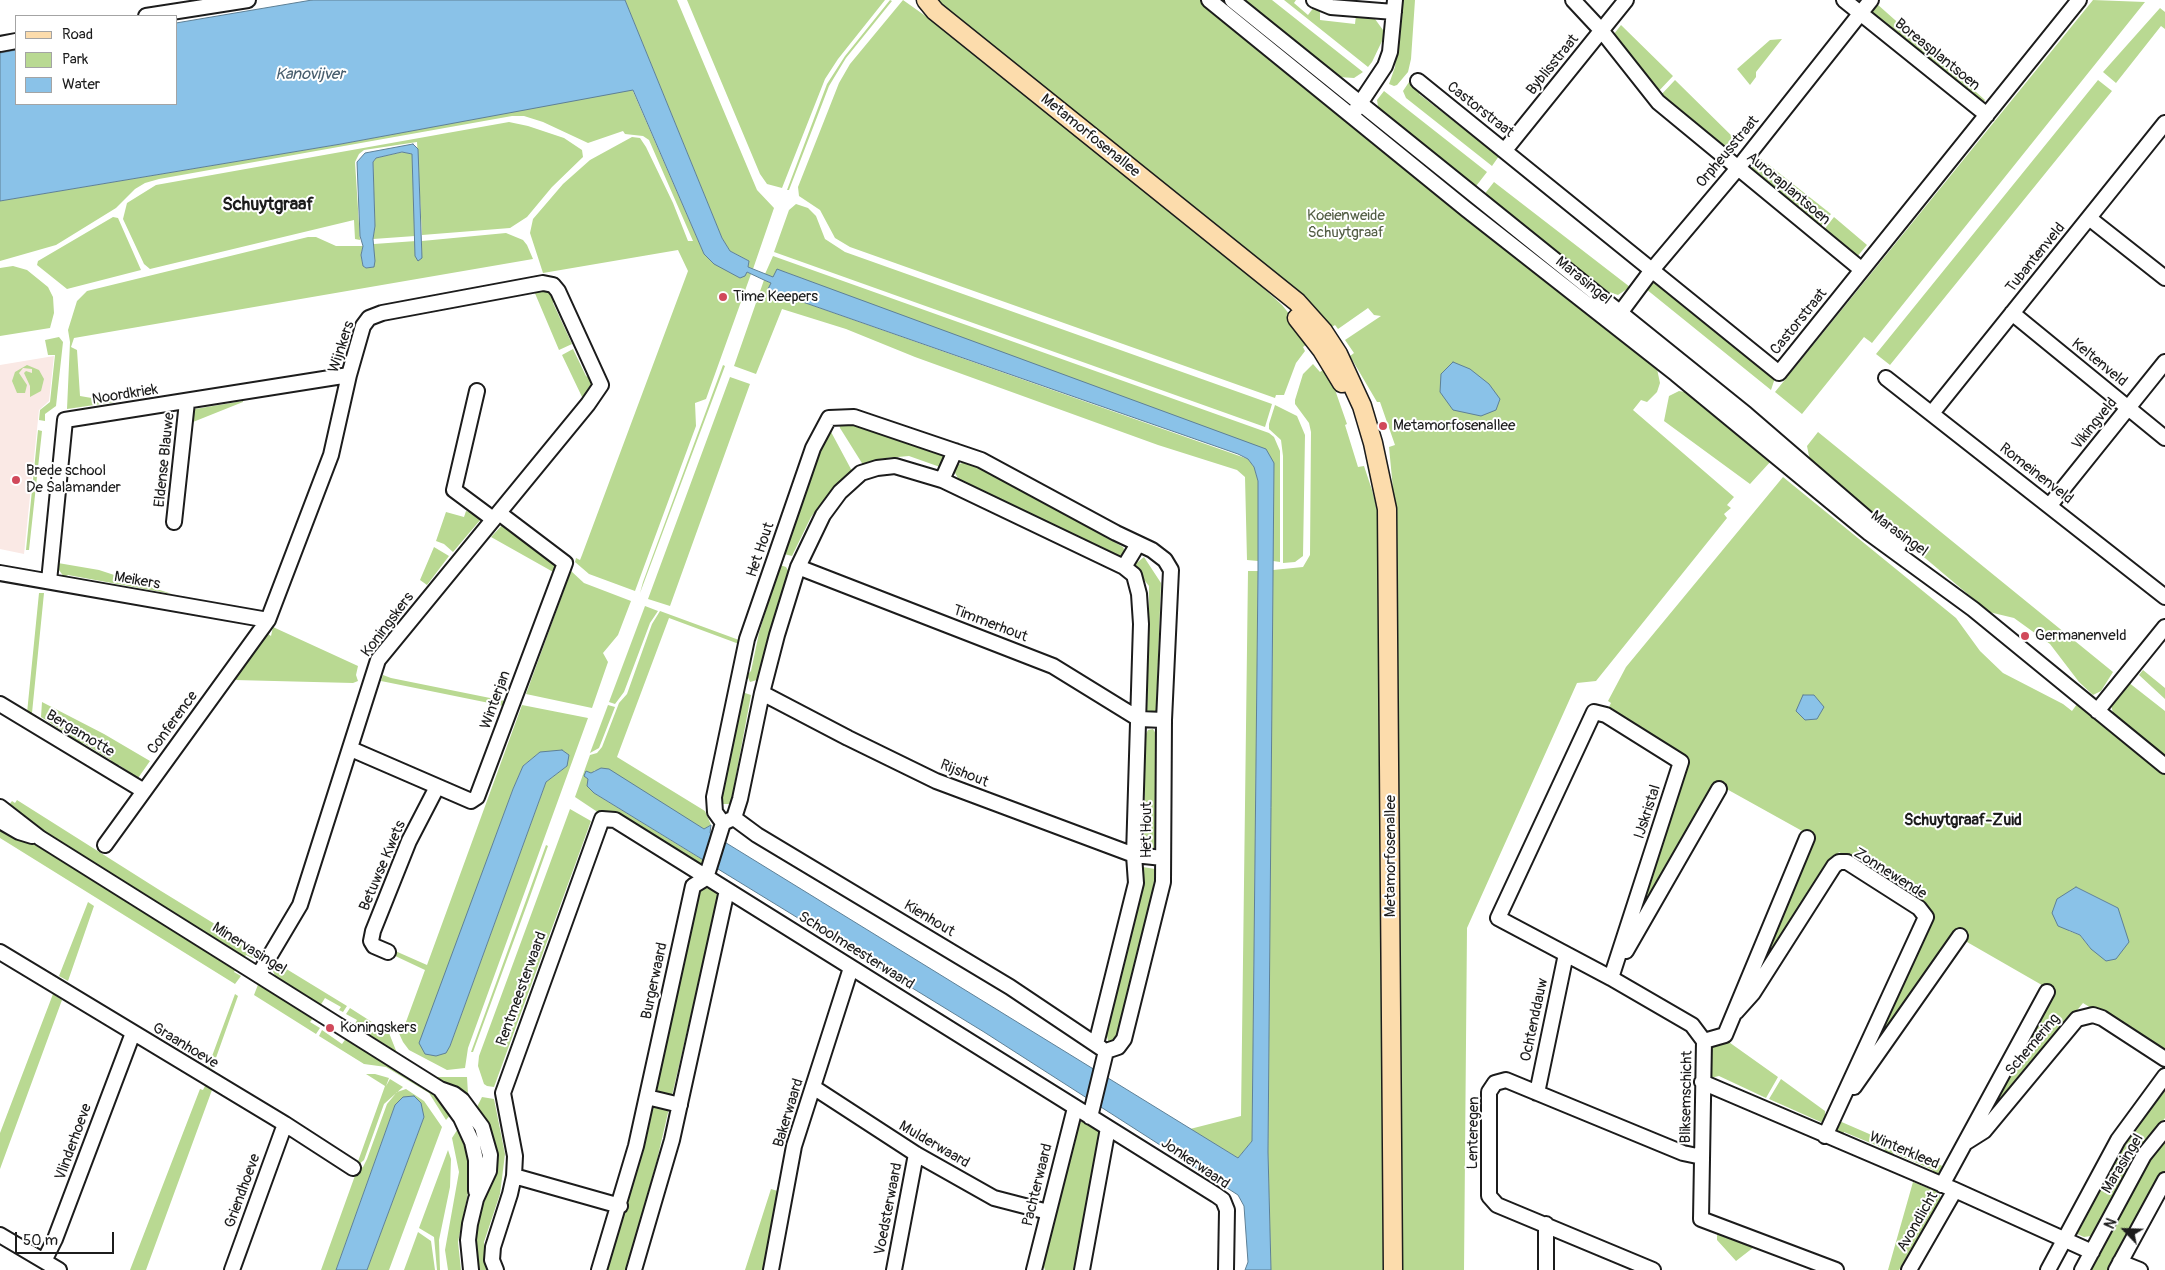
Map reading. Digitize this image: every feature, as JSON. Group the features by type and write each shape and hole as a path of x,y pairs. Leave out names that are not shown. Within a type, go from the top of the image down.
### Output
{"main road":[{"name":"Metamorfosenallee","path":"912,0 930,6 1268,281 1322,350 1373,443 1387,509 1394,1270"}],"street":[{"path":"152,15 248,0"},
{"name":"Marasingel","path":"1209,0 1611,325 1676,374 1869,533 1940,584 2165,766"},
{"name":"Marasingel","path":"1232,0 1621,312 1876,524 1940,584"},
{"path":"1314,0 1331,7 1394,6 1390,52 1385,66 1352,116"},
{"name":"Auroraplantsoen","path":"1573,0 1601,30 1658,102 1862,270"},
{"name":"Byblisstraat","path":"1505,150 1626,0"},
{"name":"Boreasplantsoen","path":"1844,0 1987,115"},
{"name":"Orpheusstraat","path":"1611,325 1652,270 1738,168 1871,0"},
{"name":"Castorstraat","path":"1418,81 1779,373 2079,0"},
{"path":"0,44 15,41"},
{"name":"Tubantenveld","path":"1932,413 2165,124"},
{"path":"2089,218 2165,278"},
{"name":"Wijnkers","path":"268,620 331,455 349,375 363,326 369,318 382,313 543,283 552,286 558,291 581,338"},
{"name":"Keltenveld","path":"2012,313 2165,438"},
{"name":"Koningskers","path":"259,974 300,905 378,660 592,400 601,385 581,338"},
{"name":"Vikingveld","path":"2050,505 2165,362"},
{"name":"Noordkriek","path":"49,581 65,420 349,375"},
{"name":"Romeinenveld","path":"1886,378 2165,597"},
{"path":"477,391 454,490 496,516"},
{"name":"Eldense Blauwe","path":"174,522 187,402"},
{"name":"Het Hout","path":"726,824 715,812 714,797 747,639 822,429 829,418 854,417 981,460 1152,550 1165,560 1171,570 1164,720 1163,882 1124,1039 1118,1048 1101,1047"},
{"path":"942,480 955,451"},
{"path":"707,875 726,824 798,567 823,515 840,492 861,473 877,468 895,466 942,480 1124,567 1138,544"},
{"name":"Winterjan","path":"351,749 471,801 478,797 565,563 496,516"},
{"name":"Timmerhout","path":"798,567 1053,666 1139,719 1164,720"},
{"name":"Het Hout","path":"1091,1111 1101,1070 1101,1047 1136,883 1134,855 1141,624 1139,594 1134,576 1124,567"},
{"name":"Meikers","path":"0,573 268,620"},
{"name":"Conference","path":"105,846 268,620"},
{"path":"2097,711 2165,627"},
{"name":"Rijshout","path":"762,693 936,781 1134,855 1163,858"},
{"name":"Bergamotte","path":"0,704 144,791"},
{"name":"IJskristal","path":"1498,918 1594,712 1606,715 1681,762 1610,978"},
{"name":"Betuwse Kwets","path":"388,952 374,946 371,941 373,931 410,841 437,787"},
{"path":"1610,978 1719,789"},
{"name":"Minervasingel","path":"0,806 40,838 440,1089 461,1118 472,1142 476,1160 476,1199 468,1240 471,1270"},
{"name":"Schoolmeesterwaard","path":"602,818 615,820 707,875 727,890 1075,1108 1091,1111"},
{"name":"Rentmeesterwaard","path":"496,1270 492,1260 493,1247 514,1176 515,1156 503,1093 535,998 602,818"},
{"name":"Minervasingel","path":"0,821 19,832 40,838"},
{"name":"Kienhout","path":"726,824 757,835 1010,987 1101,1047"},
{"name":"Zonnewende","path":"1704,1041 1725,1035 1807,838"},
{"name":"Zonnewende","path":"1736,1012 1753,993 1834,866 1839,862 1847,862 1919,908 1926,917 1825,1136"},
{"name":"Burgerwaard","path":"599,1270 620,1206 647,1097 693,886 707,875"},
{"path":"634,1270 680,1105 727,890"},
{"name":"Bliksemschicht","path":"1498,918 1610,978 1692,1025 1704,1041 1701,1219 1836,1270"},
{"name":"Zonnewende","path":"1838,1107 1960,936"},
{"name":"Graanhoeve","path":"0,952 285,1124 353,1168"},
{"name":"Ochtenddauw","path":"1537,1093 1566,954"},
{"name":"Bakerwaard","path":"771,1270 794,1146 851,968"},
{"name":"Schemering","path":"1948,1187 1964,1143 2047,992"},
{"name":"Schemering","path":"1964,1143 1984,1131 2077,1019 2094,1015 2102,1018 2165,1060"},
{"name":"Vlinderhoeve","path":"44,1261 55,1239 133,1033"},
{"path":"2048,1270 2118,1140 2165,1076"},
{"name":"Lenteregen","path":"1653,1270 1497,1205 1489,1196 1490,1092 1496,1083 1506,1080 1683,1153 1702,1157"},
{"name":"Winterkleed","path":"1702,1082 1948,1187 2092,1252"},
{"name":"Mulderwaard","path":"813,1087 916,1154 994,1198 1048,1212"},
{"path":"647,1097 680,1105"},
{"name":"Pachterwaard","path":"1034,1270 1075,1108"},
{"name":"Jonkerwaard","path":"1091,1111 1108,1128 1223,1200 1227,1210 1226,1270"},
{"name":"Griendhoeve","path":"232,1270 285,1124"},
{"path":"1082,1270 1108,1128"},
{"name":"Marasingel","path":"2082,1270 2144,1155 2165,1129"},
{"name":"Voedsterwaard","path":"894,1270 916,1154"},
{"path":"514,1176 620,1206"},
{"path":"2140,1270 2118,1266 2165,1180"},
{"name":"Avondlicht","path":"1908,1270 1948,1187"},
{"path":"1546,1224 1546,1270"},
{"path":"0,1234 59,1270"}],"shaded area":[{"name":"Brede school De Salamander","path":"54,356 49,401 39,410 24,554 0,549 0,365"}],"green space":[{"path":"625,0 677,0 757,190 774,208 753,269 748,267 749,261 730,251 722,238"},
{"path":"687,0 885,0 838,59 825,79 782,188 767,184 760,174"},
{"path":"890,0 892,1 846,58 829,86 789,190 787,190 827,84 845,56"},
{"path":"903,0 941,27 1238,265 1282,305 1311,341 1303,347 1305,351 1296,363 1284,395 1276,395 1275,398 850,247 835,238 820,210 799,196 798,187 839,83 850,64"},
{"name":"Koeienweide Schuytgraaf","path":"934,0 1203,0 1656,364 1660,383 1657,392 1647,402 1641,400 1633,410 1734,497 1727,505 1731,508 1724,514 1727,518 1596,681 1577,683 1467,928 1464,1270 1400,1270 1395,510 1389,447 1395,445 1380,402 1377,402 1350,356 1354,353 1345,340 1381,316 1374,315 1368,308 1338,329 1335,325 1327,330"},
{"path":"1240,0 1272,0 1363,72 1354,78 1339,77 1321,67"},
{"path":"1284,0 1296,0 1294,3 1308,15 1314,7 1320,12 1320,20 1355,24 1356,15 1375,19 1383,30 1383,39 1372,62 1368,67"},
{"path":"1401,0 1415,0 1411,59 1408,72 1394,86 1389,84 1395,67"},
{"path":"2093,0 2145,2 1872,343 1864,337 1802,414 1775,392"},
{"path":"1877,4 1985,100 1980,106 1870,12"},
{"path":"2160,8 2165,12 2165,29 2161,26 2116,83 2103,72"},
{"path":"1621,25 1673,76 1656,94 1610,39"},
{"path":"1782,39 1756,72 1756,77 1750,85 1737,69 1770,40"},
{"path":"1675,80 1738,142 1727,155 1659,97"},
{"path":"2098,80 2112,91 1890,365 1876,354"},
{"path":"1409,82 1421,89 1419,94 1483,144 1495,148 1499,156 1492,166 1406,98 1403,91"},
{"path":"632,89 704,254 740,278 746,272 751,274 706,399 695,403 696,426 635,591 589,574 575,562 576,558 580,560 582,555 688,271 678,250 543,273 530,233 533,219 563,184 590,160 632,137 640,138 646,147 673,203 688,241 693,241 649,140 643,136 625,134 623,131 588,143 543,122 524,116 512,116 159,179 145,183 135,189 116,208 56,245 0,261 0,201 341,144"},
{"path":"1384,91 1487,172 1473,190 1379,113 1377,100"},
{"path":"509,122 564,138 582,150 583,157 552,187 527,217 510,228 422,235 417,142 364,150 359,154 355,162 360,240 355,239 354,220 150,269 144,264 123,219 127,203 156,185"},
{"path":"403,152 412,154 415,236 373,239 375,226 373,162 376,158"},
{"path":"1760,158 1831,214 1819,229 1749,171"},
{"path":"1494,182 1630,287 1618,295 1597,288 1483,196"},
{"path":"796,204 808,208 816,216 825,239 845,252 1272,404 1265,427 774,252 789,210"},
{"path":"113,217 118,218 141,270 67,289 37,265 38,261"},
{"path":"1834,217 1867,245 1856,258 1823,231"},
{"path":"506,233 523,240 533,259 74,338 71,347 77,350 80,396 115,402 67,409 70,342 68,330 77,301 87,291 308,237 316,237 336,246 363,246 361,255 363,266 366,268 374,267 374,244 416,241 415,256 422,252 422,241"},
{"path":"773,256 1269,433 1274,437 1280,451 1280,562 1273,561 1274,463 785,272 773,278 765,274"},
{"path":"13,266 27,270 48,287 53,297 54,313 50,328 0,336 0,268"},
{"path":"764,280 771,283 768,289 797,300 1248,459 1254,467 1258,481 1258,561 1247,560 1245,477 1237,470 1158,445 915,357 846,329 782,309 756,374 734,366"},
{"path":"1659,281 1776,375 1771,390 1646,289 1652,283"},
{"path":"545,290 555,297 553,303 572,344 559,350 534,291"},
{"path":"59,337 63,342 56,406 45,414 45,421 39,420 40,410 50,402 55,355 48,355 45,340"},
{"path":"573,349 586,376 594,380 593,385 583,399 562,355"},
{"path":"1313,364 1320,372 1324,369 1333,384 1347,424 1345,425 1358,467 1364,466 1380,522 1386,1270 1271,1270 1268,1152 1273,570 1303,567 1310,555 1311,432 1309,423 1295,404 1295,400 1303,374"},
{"path":"27,365 39,370 44,379 41,391 30,397 30,386 24,373 26,371 32,373 32,369 23,368 19,373 27,385 25,393 17,393 12,381 15,372"},
{"path":"723,365 725,366 640,593 643,582"},
{"path":"730,377 750,384 670,606 648,599"},
{"path":"1679,391 1691,393 1771,461 1750,484 1664,421 1669,396"},
{"path":"243,402 188,424 189,410"},
{"path":"1275,405 1297,416 1305,435 1303,556 1295,562 1283,563 1283,456 1281,440 1269,429"},
{"path":"843,423 886,435 937,453 943,456 943,462 940,467 909,456 875,460 865,468 840,428 839,424"},
{"path":"38,430 42,431 29,550 26,550"},
{"path":"830,430 852,471 836,484 811,517 792,556 784,554 823,444"},
{"path":"1818,432 2113,672 2101,691 2093,695 2079,682 2050,644 2014,618 1989,612 1810,461 1807,446"},
{"path":"968,463 1015,486 1123,547 1126,553 1121,558 1102,552 1103,548 965,482 960,482 954,471 957,465"},
{"path":"1783,477 1956,618 1980,651 2003,673 2063,704 2072,711 2077,704 2165,775 2165,1054 2083,1003 1985,1123 1982,1122 2054,992 1967,942 1968,938 1958,931 1861,1067 1932,915 1930,909 1839,852 1755,984 1750,988 1813,837 1714,782 1639,920 1636,919 1690,761 1611,713 1613,709 1609,707 1611,703 1608,701 1626,667","holes":["2076,887 2118,908 2091,949 2080,935 2069,931"]},
{"path":"466,511 473,513 475,511 481,519 453,552 444,544 436,541 446,512 464,517"},
{"path":"505,522 554,561 555,573 491,537"},
{"path":"434,547 449,556 427,585 420,580"},
{"path":"1144,557 1161,583 1156,711 1147,713 1149,586 1133,566"},
{"path":"58,563 99,570 172,594 68,575 64,577 59,570"},
{"path":"780,565 786,567 789,572 757,680 750,682 747,675 751,671 759,633"},
{"path":"571,571 584,583 631,601 618,635 603,653 608,662 592,708 526,694"},
{"path":"1248,571 1258,571 1252,1141 1238,1158 1190,1129 1241,1116"},
{"path":"39,593 44,593 32,713 27,713"},
{"path":"645,606 658,611 650,623 624,692 615,704 609,702"},
{"path":"660,611 739,640 739,644 669,618 617,757 705,811 711,825 704,829 595,770 588,779 594,793 703,860 701,867 602,815 575,797 590,755 597,753 602,747 619,703 627,694 652,624"},
{"path":"273,627 358,666 356,675 358,681 353,683 235,680 268,634 271,636"},
{"path":"2143,670 2165,688 2165,699 2139,675"},
{"path":"383,675 505,701 504,706 381,681"},
{"path":"2128,682 2165,711 2165,757 2113,713 2111,705"},
{"path":"742,692 751,695 734,786 735,793 733,804 723,804 719,799"},
{"path":"42,702 104,734 150,761 136,781 130,778 129,772 119,765 113,767 111,760 83,743 77,744 75,739 41,717"},
{"path":"522,705 588,718 468,1048 465,1068 447,1070 409,1050 396,1027 403,1030 425,970 391,954 393,950 427,965","holes":["540,752 567,766 546,782 450,1046 420,1043 523,766"]},
{"path":"608,705 615,707 599,748 590,753"},
{"path":"1153,729 1156,734 1155,847 1151,853 1144,847 1145,736 1148,730"},
{"path":"17,800 262,953 254,959 246,955 244,958 64,846 8,806 12,801 15,803"},
{"path":"570,809 591,821 494,1087 487,1086 484,1084 478,1066 479,1056"},
{"path":"0,826 42,848 135,905 236,968 234,972 241,976 235,984 0,838"},
{"path":"546,845 548,846 528,902 473,1052 471,1052"},
{"path":"1143,867 1155,869 1153,892 1118,1036 1109,1046 1105,1026 1144,883"},
{"path":"703,887 716,891 718,898 657,1160 626,1270 607,1270 647,1136 694,913 692,903 698,891"},
{"path":"88,902 94,906 68,981 59,976"},
{"path":"275,962 347,1006 343,1012 339,1010 341,1007 325,998 320,1006 276,978 272,969"},
{"path":"259,982 314,1017 310,1022 320,1028 316,1034 254,995"},
{"path":"53,994 62,1000 0,1169 0,1133"},
{"path":"235,994 238,996 212,1069 208,1067"},
{"path":"350,1008 389,1033 397,1053 354,1026 357,1020 346,1014"},
{"path":"322,1030 342,1044 347,1037 428,1089 451,1114 446,1120 429,1093 386,1067 364,1064 319,1036"},
{"path":"1726,1040 1778,1077 1766,1098 1719,1076 1710,1078 1708,1074 1710,1048"},
{"path":"366,1074 375,1074 389,1078 386,1086 390,1079 403,1087 384,1104 364,1160 356,1167 385,1086"},
{"path":"437,1077 467,1077 468,1094 465,1098"},
{"path":"1781,1079 1825,1111 1825,1121 1823,1123 1769,1099"},
{"path":"205,1086 212,1090 146,1270 130,1270 200,1089 203,1090"},
{"path":"406,1089 424,1101 442,1127 389,1270 367,1270 424,1117 395,1105 336,1270 321,1270 357,1170 363,1167 367,1159 387,1104 397,1092"},
{"path":"2165,1091 2165,1118 2134,1160 2091,1236 2084,1237 2077,1234 2077,1223 2082,1225 2125,1144"},
{"path":"482,1097 494,1099 505,1154 500,1194 484,1242 486,1270 479,1270 475,1244 479,1216 488,1186 476,1109"},
{"path":"1088,1120 1102,1132 1074,1270 1045,1270 1043,1264 1078,1123"},
{"path":"1837,1120 1897,1146 1891,1159 1883,1154 1885,1149 1844,1132 1842,1137 1836,1130"},
{"path":"459,1127 468,1149 470,1168 469,1188 458,1242 461,1270 448,1270 445,1250 459,1172 452,1138"},
{"path":"2165,1140 2165,1172 2154,1186 2109,1270 2088,1270 2144,1167"},
{"path":"1899,1147 1947,1168 1941,1176 1931,1175 1933,1170 1896,1154"},
{"path":"448,1150 451,1159 450,1187 439,1240 440,1270 437,1270 434,1237 419,1228"},
{"path":"1913,1182 1938,1192 1942,1200 1899,1270 1888,1270"},
{"path":"771,1189 781,1192 767,1270 745,1270"},
{"path":"418,1232 431,1241 435,1270 404,1270"},
{"path":"1720,1232 1754,1245 1754,1247 1736,1261 1717,1240 1717,1235"}],"water":[{"name":"Kanovijver","path":"312,0 625,0 722,238 730,251 749,261 748,267 773,277 777,269 1266,449 1274,463 1268,1152 1271,1270 1245,1270 1248,1262 1244,1206 1238,1195 984,1032 594,793 587,786 588,779 584,776 586,771 591,773 601,768 609,769 704,829 711,825 710,833 1238,1158 1252,1141 1258,481 1254,467 1248,459 797,300 768,289 771,283 747,272 745,276 740,278 714,264 704,254 633,90 341,144 0,201 0,53 15,50 15,105 178,105 178,23"},
{"path":"413,144 418,149 422,258 418,261 415,256 412,154 402,152 376,158 373,162 375,226 373,239 375,261 374,267 366,268 363,266 361,255 363,246 360,236 357,162 365,153"},
{"path":"1453,362 1470,369 1489,384 1500,399 1496,410 1481,416 1453,410 1440,392 1441,374"},
{"path":"1803,695 1814,695 1824,707 1817,719 1805,720 1796,711"},
{"path":"562,750 569,755 567,766 546,782 450,1046 446,1053 436,1056 425,1054 419,1043 523,766 540,752"},
{"path":"2076,887 2118,908 2129,942 2116,959 2106,961 2091,949 2080,935 2058,926 2052,913 2057,899"},
{"path":"414,1096 421,1103 424,1117 367,1270 336,1270 395,1105 403,1097"}],"place":[{"name":"Time Keepers","path":"723,297"},
{"name":"Metamorfosenallee","path":"1383,426"},
{"name":"Brede school De Salamander","path":"16,480"},
{"name":"Germanenveld","path":"2025,636"},
{"name":"Koningskers","path":"330,1028"}],"district":[{"name":"Schuytgraaf","path":"268,205"},
{"name":"Schuytgraaf-Zuid","path":"1963,821"}]}
